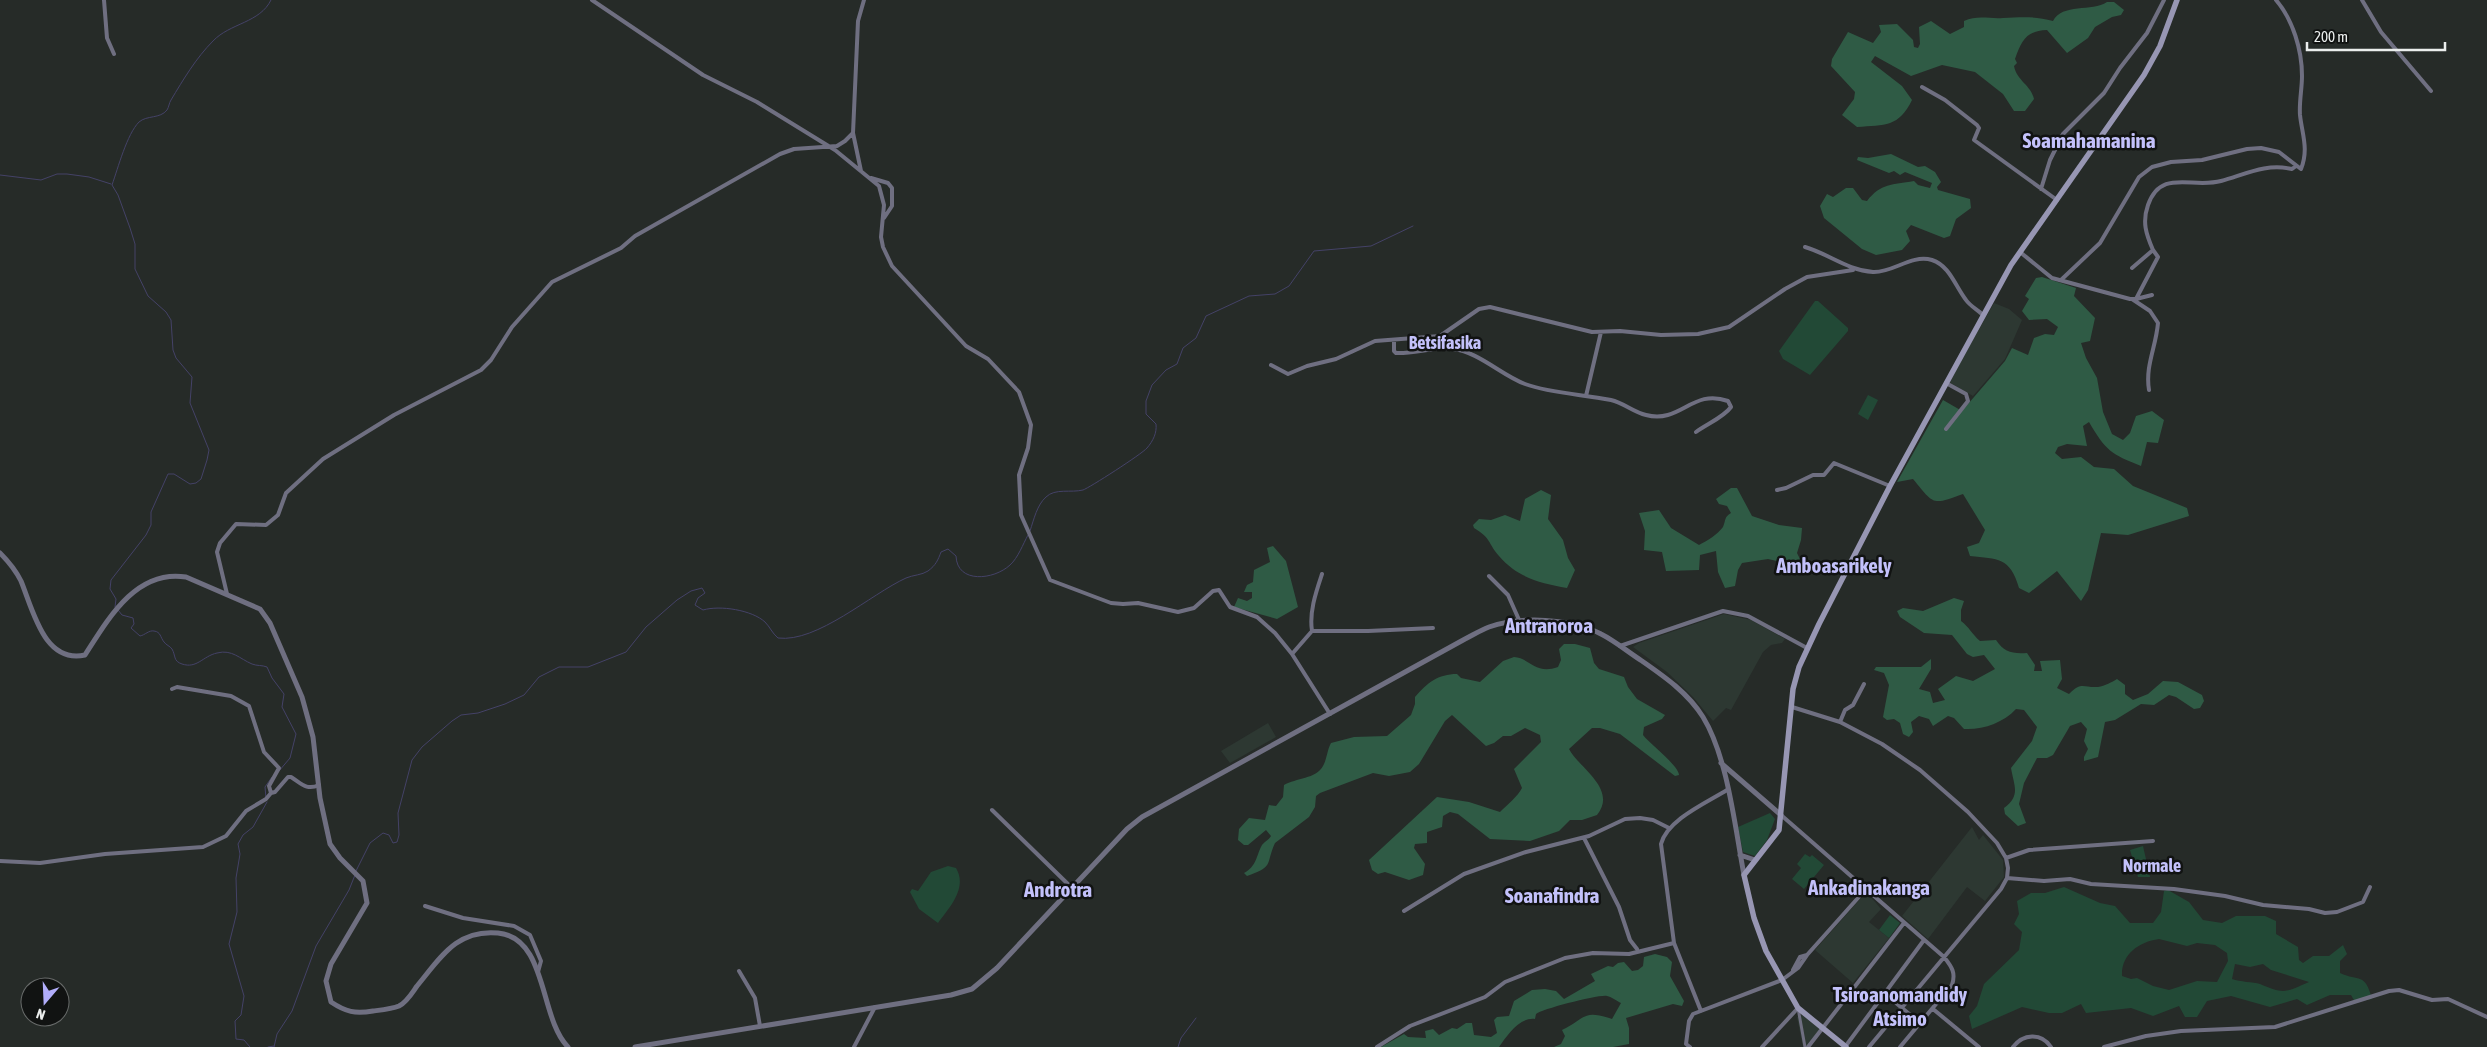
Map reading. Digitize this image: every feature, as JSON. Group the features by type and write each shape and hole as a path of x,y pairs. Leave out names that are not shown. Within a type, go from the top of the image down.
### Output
{"main road":[{"path":"1845,1047 1798,1008 1766,951 1756,926 1744,875 1778,830 1793,689 1807,648 1890,486 1983,315 2020,252 2144,75 2160,46 2177,0"}],"street":[{"path":"104,0 107,38 114,54"},
{"path":"592,0 703,75 757,102 828,146 879,186 884,204 882,220 883,247 892,266 966,346 988,359 1019,392 1031,425 1028,448 1019,475 1021,515 1050,580 1111,602 1124,604 1138,603 1178,612 1194,608 1219,590 1230,607 1257,617 1275,632 1292,654 1330,714"},
{"path":"861,171 853,133 858,21 864,0"},
{"path":"2041,189 2050,160 2063,134 2104,93 2120,68 2147,33 2164,0"},
{"path":"2061,280 2100,243 2139,177 2152,167 2171,162 2202,160 2247,148 2261,148 2279,152 2302,169 2306,144 2300,118 2302,76 2299,48 2291,25 2276,0"},
{"path":"2362,0 2381,32 2431,91"},
{"path":"1922,87 1945,100 1978,125 1979,128 1974,140 2057,200"},
{"path":"227,594 217,552 230,528 236,524 266,524 278,515 286,493 323,458 394,415 481,370 491,360 512,327 552,282 621,248 635,236 780,154 794,149 837,146 853,133"},
{"path":"2134,299 2158,257 2152,250 2144,221 2151,196 2162,185 2173,182 2206,184 2258,168 2280,166 2292,169 2296,166"},
{"path":"868,177 888,183 892,188 892,206 882,220"},
{"path":"1805,247 1853,270"},
{"path":"2132,268 2152,250"},
{"path":"2020,252 2052,278 2134,299 2150,311 2158,323 2148,361 2146,378 2148,390"},
{"path":"1271,366 1288,374 1307,366 1336,360 1370,342 1440,336 1479,309 1490,307 1548,323 1601,332 1631,331 1661,335 1710,332 1729,327 1786,288 1807,277 1853,270 1886,272 1918,259 1932,260 1942,266 1954,279 1966,301 1983,315"},
{"path":"2134,299 2152,295"},
{"path":"1586,396 1601,332"},
{"path":"1394,340 1394,350 1396,353 1452,348 1465,352 1523,383 1542,389 1613,400 1647,416 1667,417 1688,405 1702,400 1719,398 1728,401 1730,407 1726,413 1712,420 1696,432"},
{"path":"1946,384 1966,394 1968,400 1946,429"},
{"path":"1777,490 1786,488 1814,475 1824,476 1834,463 1890,486"},
{"path":"0,553 20,580 33,615 58,652 72,657 85,654 114,610 121,603 147,584 176,575 194,580 260,610 270,623 302,697 313,737 330,844 349,868 359,877 366,889 367,903 331,964 326,982 330,1002 345,1012 359,1014 399,1006 453,945 466,936 483,931 502,933 518,942 533,957 553,1024 559,1038 568,1047"},
{"path":"1292,654 1312,631 1311,623 1315,594 1322,574"},
{"path":"1489,576 1508,595 1520,622"},
{"path":"1620,646 1723,611 1748,616 1807,648"},
{"path":"635,1047 875,1006 952,995 972,989 997,968 1127,829 1142,817 1489,628 1520,622 1565,622 1583,626 1620,646 1662,675 1686,696 1703,718 1721,763 1744,875"},
{"path":"1312,631 1433,628"},
{"path":"1840,722 1845,710 1853,705 1864,684"},
{"path":"172,689 177,687 231,696 249,706 264,752 279,768 268,786 271,793"},
{"path":"1792,707 1840,722 1882,744 1920,770 1968,812 1997,844 2006,858 2007,878 2001,889 1869,1047"},
{"path":"1721,763 1944,957 1952,967 1954,976 1952,985 1900,1047"},
{"path":"0,861 40,863 105,854 203,847 226,836 246,810 275,792 288,777 308,788 319,784"},
{"path":"1701,1010 1674,942 1661,844 1669,828 1727,790"},
{"path":"992,810 1072,888"},
{"path":"1404,911 1464,874 1526,852 1584,838 1625,819 1640,818 1653,820 1669,828"},
{"path":"1584,838 1619,907 1630,940 1637,949"},
{"path":"2006,858 2029,850 2154,841"},
{"path":"1740,855 1755,860"},
{"path":"2007,878 2044,881 2070,879 2091,884 2174,889 2325,914 2337,912 2363,902 2370,887"},
{"path":"1687,1046 1689,1021 1693,1014 1782,980 1798,968 1807,954 1866,889"},
{"path":"425,906 464,918 514,926 530,935 541,961 538,972"},
{"path":"1806,1047 1823,1028 1904,923"},
{"path":"1845,1047 1924,940"},
{"path":"1377,1047 1410,1026 1485,997 1505,982 1565,958 1593,953 1629,954 1674,942"},
{"path":"739,971 755,998 760,1026"},
{"path":"2104,1047 2146,1036 2181,1031 2275,1027 2398,990 2432,1000 2448,999 2487,1017"},
{"path":"1884,993 1920,1023"},
{"path":"854,1047 875,1006"},
{"path":"1798,1008 1806,1047"},
{"path":"1762,1047 1798,1008"},
{"path":"1932,1009 1978,1047"},
{"path":"2013,1047 2019,1039 2027,1036 2036,1037 2048,1043 2051,1047"}],"shaded area":[{"path":"1994,303 2009,309 2022,320 2005,359 1973,396 1949,382"},
{"path":"1724,614 1751,620 1785,639 1782,643 1771,645 1763,652 1731,710 1726,708 1713,721 1693,697 1667,672 1633,647 1639,643"},
{"path":"1268,723 1276,737 1230,763 1221,751"},
{"path":"1972,827 1979,840 1983,835 2003,860 2004,877 1985,901 1967,887 1928,939 1902,916"},
{"path":"1870,896 1881,909 1869,922 1889,938 1853,983 1815,950 1861,898"},
{"path":"1802,1015 1820,1029 1809,1047 1803,1047 1797,1017"}],"green space":[{"path":"2107,2 2114,2 2124,10 2121,15 2112,17 2095,27 2088,38 2067,53 2047,30 2034,32 2026,38 2020,47 2015,59 2017,63 2014,66 2018,76 2030,90 2034,99 2025,111 2014,111 2003,94 1975,72 1942,65 1911,76 1875,56 1871,62 1902,86 1912,100 1907,109 1896,120 1883,125 1857,127 1842,115 1854,99 1855,92 1831,66 1832,59 1848,32 1873,43 1881,32 1879,25 1897,24 1913,40 1914,47 1918,48 1920,44 1919,27 1931,21 1950,34 1964,27 1964,21 1974,18 2028,17 2053,21 2057,15 2063,12 2094,7"},
{"path":"1891,154 1918,167 1925,166 1935,172 1941,182 1937,187 1938,190 1970,199 1971,208 1956,219 1950,236 1944,238 1911,225 1906,231 1910,241 1902,250 1876,255 1862,249 1824,218 1820,206 1827,194 1833,197 1846,188 1853,188 1862,200 1867,201 1877,191 1893,184 1914,181 1918,185 1930,188 1932,183 1905,172 1900,175 1894,171 1889,173 1857,160 1858,157 1868,158"},
{"path":"2042,277 2076,288 2074,296 2095,318 2090,341 2081,343 2086,358 2097,378 2103,412 2112,434 2123,440 2130,433 2136,416 2152,411 2164,420 2158,443 2147,442 2141,466 2123,458 2105,446 2089,422 2083,426 2087,446 2067,444 2058,447 2055,453 2062,459 2081,457 2094,467 2114,469 2133,486 2187,508 2189,516 2128,535 2101,533 2088,590 2081,601 2057,571 2029,593 2019,588 2007,565 1995,559 1970,556 1967,547 1979,543 1985,530 1963,494 1939,501 1925,494 1913,479 1897,482 1943,400 1962,411 2005,361 2012,348 2028,355 2034,338 2045,334 2054,335 2058,327 2047,319 2029,320 2022,311 2029,299 2025,296 2036,278"},
{"path":"1815,301 1818,301 1848,328 1848,331 1810,375 1783,359 1779,351"},
{"path":"1868,395 1878,400 1868,420 1858,414"},
{"path":"1731,488 1737,488 1752,516 1779,525 1802,528 1797,553 1800,559 1795,565 1768,559 1742,563 1738,570 1735,586 1725,588 1718,572 1716,551 1700,555 1699,570 1666,571 1662,552 1644,550 1645,531 1639,513 1659,510 1671,528 1699,545 1721,530 1726,517 1731,513 1727,506 1719,504 1716,499"},
{"path":"1541,490 1551,495 1548,519 1563,540 1568,558 1575,570 1567,588 1530,578 1514,570 1499,556 1487,538 1474,528 1473,525 1479,519 1491,520 1505,515 1520,521 1525,499"},
{"path":"1273,546 1286,561 1298,607 1277,619 1234,607 1238,598 1247,601 1252,598 1252,592 1244,592 1247,585 1253,582 1254,570 1270,562 1267,548"},
{"path":"1954,598 1964,601 1961,610 1961,621 1980,641 1996,640 2009,651 2027,653 2035,665 2034,671 2042,671 2040,661 2060,660 2062,679 2057,688 2069,694 2080,686 2101,686 2117,679 2125,685 2125,694 2133,700 2148,694 2163,681 2178,682 2202,695 2204,701 2200,708 2194,709 2176,697 2169,695 2154,705 2141,704 2115,720 2105,722 2098,757 2084,761 2088,749 2084,741 2087,729 2081,722 2070,726 2053,755 2047,758 2037,758 2024,783 2019,804 2026,823 2018,826 2005,814 2004,808 2013,799 2015,790 2011,768 2032,741 2037,727 2024,710 2016,709 1999,722 1971,729 1964,729 1954,718 1948,716 1933,726 1929,719 1919,716 1911,722 1913,732 1909,737 1903,734 1900,723 1894,719 1887,720 1883,717 1889,685 1884,673 1874,670 1876,667 1921,667 1931,659 1931,669 1919,689 1930,692 1933,703 1945,700 1938,689 1956,676 1973,681 1995,669 1984,655 1973,657 1967,654 1952,635 1924,633 1900,617 1897,611 1903,608 1923,611"},
{"path":"1564,644 1575,644 1590,648 1594,663 1599,669 1624,677 1628,687 1637,699 1665,715 1662,719 1644,727 1643,735 1674,766 1679,775 1675,776 1620,734 1600,728 1592,728 1569,749 1595,779 1600,788 1603,796 1602,805 1597,815 1582,820 1570,820 1559,831 1530,841 1490,839 1458,814 1450,812 1443,816 1442,827 1427,832 1427,843 1415,844 1414,848 1425,864 1423,875 1409,880 1385,872 1378,874 1372,870 1369,860 1437,797 1469,802 1500,812 1522,788 1514,769 1541,742 1540,735 1525,728 1511,736 1503,736 1486,746 1452,715 1445,721 1419,764 1410,772 1389,776 1373,773 1320,793 1316,796 1315,807 1309,817 1275,843 1266,867 1247,876 1244,873 1251,867 1262,845 1271,836 1266,830 1248,845 1244,845 1238,840 1239,829 1249,818 1265,820 1269,805 1276,806 1283,797 1284,785 1311,776 1320,770 1331,743 1354,737 1387,736 1411,715 1415,704 1415,697 1419,692 1433,680 1444,676 1457,674 1461,678 1480,682 1503,661 1514,657 1520,658 1538,668 1550,669 1558,667 1561,660 1559,649"},
{"path":"1770,813 1775,819 1767,840 1755,856 1743,852 1738,827"},
{"path":"2143,846 2150,877 2138,877 2130,850"},
{"path":"1805,854 1810,857 1812,855 1824,865 1804,889 1792,879 1801,868 1797,864"},
{"path":"948,866 956,868 960,883 956,897 938,923 919,909 910,892 912,889 918,891 931,872"},
{"path":"2064,887 2100,903 2115,906 2130,923 2153,923 2161,912 2164,891 2168,890 2189,902 2203,920 2222,923 2236,916 2265,916 2276,921 2276,934 2298,947 2299,960 2303,963 2313,956 2329,956 2343,945 2347,954 2340,961 2340,973 2364,981 2372,999 2355,1002 2351,995 2330,995 2307,1005 2297,999 2270,1007 2231,996 2207,1001 2197,1017 2185,1017 2179,1006 2153,1016 2131,1008 2086,1013 2081,1004 2062,1013 2049,1013 2022,1007 1972,1029 1969,1016 1977,1006 1984,984 2019,950 2022,932 2014,924 2019,914 2017,901 2031,893 2045,893","holes":["2159,939 2187,946 2197,943 2215,945 2227,953 2228,961 2217,982 2197,981 2169,990 2153,986 2137,978 2131,979 2122,976 2124,962 2132,951 2144,943","2235,964 2250,967 2263,964 2271,970 2309,982 2289,990 2279,991 2257,983 2232,979"]},
{"path":"1890,915 1900,923 1889,938 1879,930"},
{"path":"1655,954 1667,957 1672,962 1670,976 1684,1001 1682,1006 1673,1004 1626,1018 1629,1028 1629,1044 1613,1047 1554,1047 1561,1044 1565,1036 1562,1030 1585,1016 1595,1015 1612,1019 1621,1003 1602,996 1571,1002 1540,1012 1536,1014 1535,1019 1529,1019 1519,1024 1499,1047 1381,1047 1404,1034 1408,1037 1426,1038 1425,1031 1433,1029 1439,1035 1452,1028 1457,1029 1466,1023 1472,1023 1474,1035 1491,1037 1497,1033 1494,1020 1497,1017 1509,1016 1514,1001 1532,990 1545,989 1556,991 1564,999 1595,981 1591,974 1608,966 1613,967 1618,963 1624,962 1632,971 1638,970 1643,966 1644,957"}],"waterway":[{"path":"115,607 116,599 110,589 111,580 146,535 151,525 151,512 168,474 174,474 190,484 196,483 201,479 209,450 190,403 192,377 176,358 173,350 171,320 166,312 148,296 135,269 135,244 118,195 112,185 127,143 139,122 164,113 190,69 213,41 228,30 260,14 271,0"},
{"path":"0,175 41,180 57,174 67,174 89,177 111,184"},
{"path":"1030,531 1038,508 1050,494 1083,490 1147,448 1156,431 1156,424 1146,414 1146,401 1152,385 1166,370 1177,364 1183,348 1196,338 1206,316 1249,296 1275,294 1289,286 1314,251 1371,246 1413,226"},
{"path":"356,871 370,843 383,833 389,835 393,843 397,842 399,835 398,813 412,760 422,747 452,721 461,715 478,713 524,695 539,677 559,667 588,667 626,652 646,627 677,600 691,591 702,588 705,593 698,598 695,605 703,610 727,608 752,614 765,622 778,638 793,638 810,633 844,616 906,578 928,571 933,567 941,552 948,549 956,556 958,565 969,575 977,577 995,574 1013,562 1028,535"},
{"path":"118,610 122,615 133,618 134,624 131,628 140,636 150,631 158,632 165,643 172,649 179,663 192,665 212,655 227,652 252,664 267,667 272,678 284,694 282,707 296,734 290,758 279,771"},
{"path":"266,798 265,787 272,777"},
{"path":"250,1047 244,1040 236,1039 235,1021 241,1015 244,996 229,944 237,912 236,878 240,854 238,844 243,835 253,827 267,802"},
{"path":"274,1047 277,1034 292,1011 316,946 349,890 355,875"},
{"path":"1178,1047 1181,1038 1196,1018"},
{"path":"268,1047 274,1046"}],"district":[{"name":"Soamahamanina","path":"2089,141"},
{"name":"Betsifasika","path":"1445,343"},
{"name":"Amboasarikely","path":"1834,566"},
{"name":"Antranoroa","path":"1549,626"},
{"name":"Normale","path":"2152,866"},
{"name":"Ankadinakanga","path":"1869,888"},
{"name":"Androtra","path":"1058,890"},
{"name":"Soanafindra","path":"1552,896"},
{"name":"Tsiroanomandidy Atsimo","path":"1900,1007"}]}
